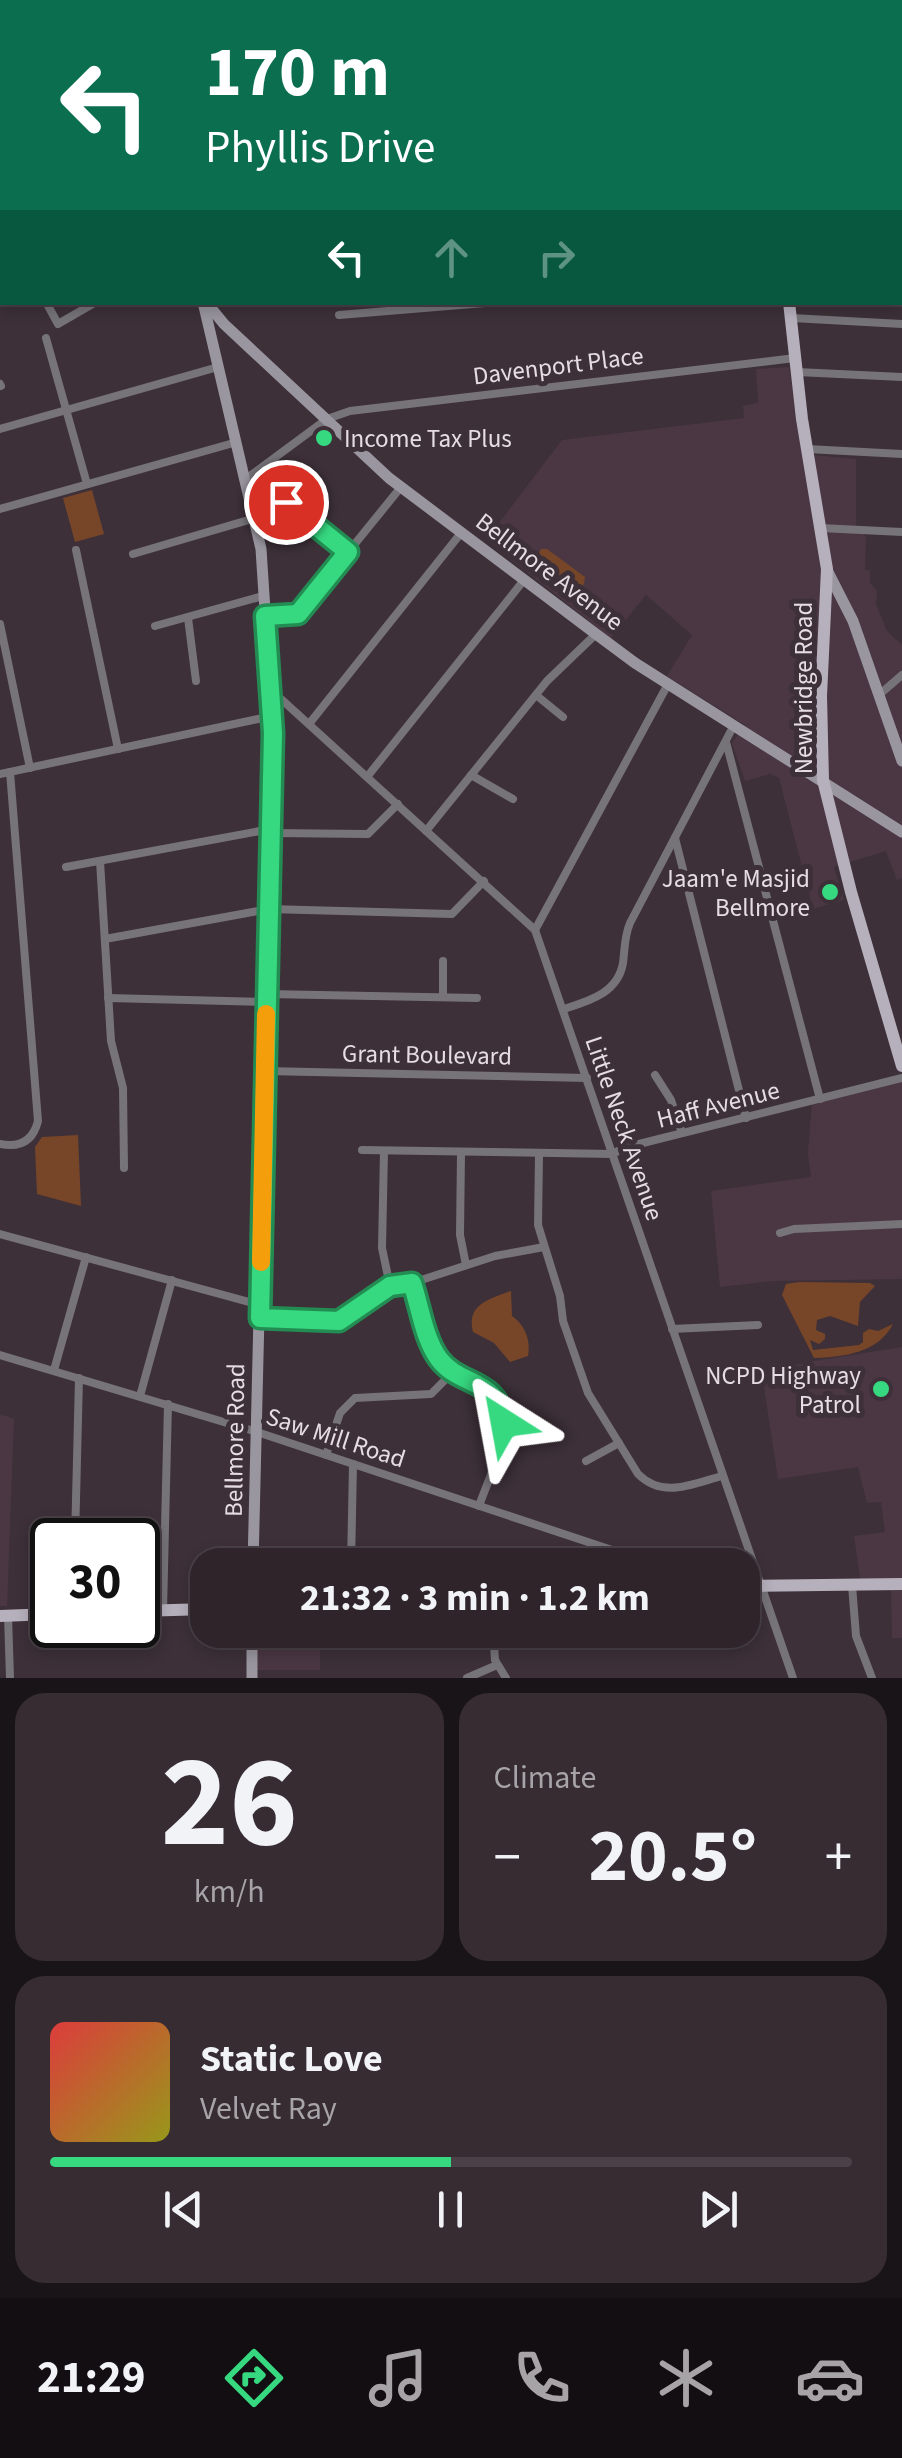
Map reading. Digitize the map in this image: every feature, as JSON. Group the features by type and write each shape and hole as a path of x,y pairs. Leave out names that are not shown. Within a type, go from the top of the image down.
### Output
{"main road":[{"name":"Bellmore Road","path":"205,305 260,549 272,716 254,1548"},
{"name":"Bellmore Avenue","path":"207,305 401,487 461,533 668,684 902,832"},
{"name":"Newbridge Road","path":"790,305 826,569 821,696 823,780 902,1066"},
{"path":"826,569 854,621 902,761"},
{"path":"760,1585 902,1584"},
{"path":"160,1610 190,1609"},
{"path":"4,1616 30,1615"},
{"path":"252,1648 252,1678"}],"street":[{"path":"48,305 58,324 91,305"},
{"path":"339,315 435,305"},
{"path":"792,318 902,324"},
{"path":"46,338 87,484"},
{"name":"Davenport Place","path":"327,419 350,410 796,365 902,377"},
{"path":"0,429 218,367"},
{"path":"246,479 327,419"},
{"path":"0,509 237,442"},
{"path":"807,449 902,454"},
{"path":"265,616 298,614 401,487"},
{"path":"286,502 348,552"},
{"path":"133,554 254,518"},
{"path":"820,528 902,532"},
{"path":"310,724 461,533"},
{"path":"76,550 118,749"},
{"path":"368,777 524,580"},
{"path":"155,626 263,596"},
{"path":"188,618 196,681"},
{"path":"0,624 30,768"},
{"path":"426,831 536,695 596,634"},
{"path":"880,694 902,675"},
{"path":"536,930 668,684"},
{"name":"Little Neck Avenue","path":"270,690 536,930 747,1548"},
{"path":"536,695 563,717"},
{"path":"0,1144 18,1146 28,1140 38,1121 5,773 272,716"},
{"path":"564,1009 599,996 615,982 630,923 734,725"},
{"path":"726,742 820,1099"},
{"path":"471,775 513,799"},
{"path":"66,867 270,831 368,834 398,804"},
{"path":"675,838 746,1118"},
{"path":"100,861 110,1041 123,1088 124,1168"},
{"path":"104,939 269,910 452,914 484,881"},
{"path":"442,998 443,961"},
{"path":"108,998 477,998"},
{"name":"Grant Boulevard","path":"265,1071 587,1078"},
{"path":"656,1074 671,1100 682,1134"},
{"name":"Haff Avenue","path":"362,1150 613,1154 902,1078"},
{"path":"384,1151 382,1248 390,1286"},
{"path":"461,1153 460,1234 466,1265"},
{"path":"540,1155 538,1225 560,1296 563,1321 588,1393 638,1474 655,1488 669,1489 722,1476"},
{"path":"780,1233 902,1224"},
{"path":"0,1234 172,1280 260,1311 339,1321 390,1286 544,1247"},
{"path":"54,1370 86,1257"},
{"path":"140,1396 172,1280"},
{"path":"412,1283 435,1353 453,1372 495,1396 503,1412 504,1433 480,1506"},
{"path":"672,1329 758,1325"},
{"name":"Saw Mill Road","path":"0,1355 258,1432 606,1548"},
{"path":"326,1454 340,1413 355,1398 431,1394 453,1372"},
{"path":"75,1518 78,1378"},
{"path":"163,1610 168,1404"},
{"path":"586,1461 619,1442"},
{"path":"351,1548 353,1464"},
{"name":"Little Neck Avenue","path":"760,1585 793,1678"},
{"path":"852,1585 856,1636 872,1678"},
{"path":"4,1616 10,1678"},
{"path":"495,1648 496,1665 506,1678"},
{"path":"467,1678 496,1665"}],"shaded area":[{"path":"789,367 802,454 856,459 856,525 866,537 865,570 870,570 870,583 877,591 876,604 887,631 902,645 902,878 897,880 886,851 834,867 844,900 813,909 779,778 770,774 745,781 732,743 745,725 667,676 692,635 646,595 611,638 486,540 562,440 744,418 743,406 758,403 756,369"},
{"path":"92,490 104,534 75,542 63,498"},
{"path":"541,549 547,549 585,577 573,597 531,566"},
{"path":"902,1079 902,1279 773,1281 720,1287 711,1191 811,1177 808,1153 812,1103"},
{"path":"78,1135 81,1206 37,1194 35,1147 42,1137"},
{"path":"786,1284 875,1286 860,1302 858,1326 830,1316 817,1320 816,1330 825,1334 825,1339 819,1344 810,1340 813,1350 859,1345 869,1329 878,1331 893,1324 887,1334 869,1347 814,1358 782,1295"},
{"path":"511,1291 512,1316 524,1328 529,1350 528,1356 510,1362 494,1343 473,1332 472,1323 481,1304"},
{"path":"902,1347 902,1638 892,1638 891,1586 861,1585 854,1536 885,1532 881,1502 867,1503 858,1467 778,1479 762,1374 808,1362"},
{"path":"0,1414 14,1419 7,1606 0,1606"},
{"path":"251,1648 320,1648 320,1670 250,1670"}],"slow traffic":[{"path":"261,1262 266,1014"}],"place":[{"name":"Income Tax Plus","path":"324,438"},
{"name":"Jaam'e Masjid Bellmore","path":"830,892"},
{"name":"NCPD Highway Patrol","path":"881,1389"}],"route":[{"path":"286,502 348,552 298,614 265,616 273,733 260,1318 339,1321 390,1286 412,1283 435,1353 453,1372 495,1396 504,1423"}]}
